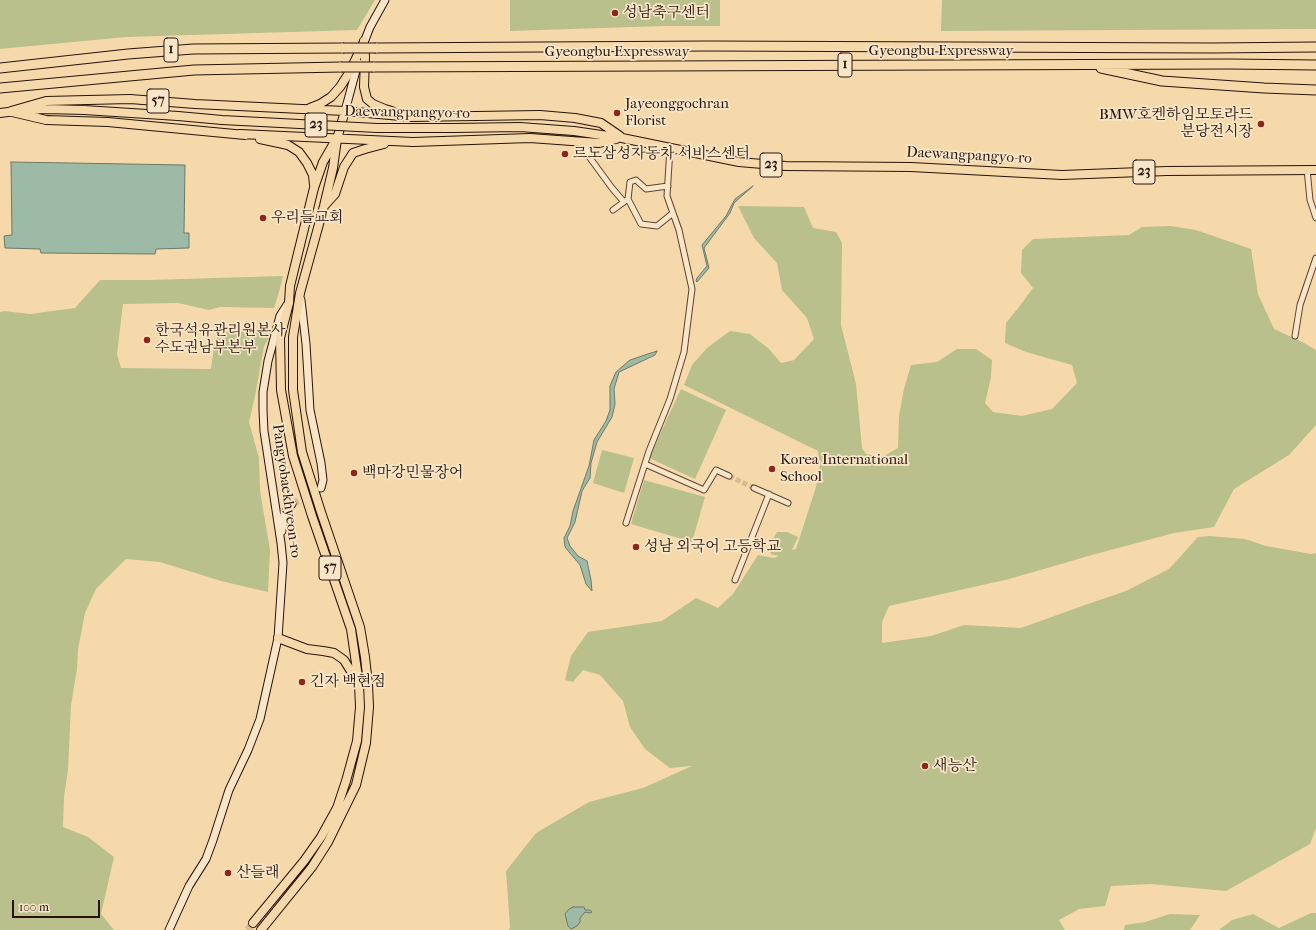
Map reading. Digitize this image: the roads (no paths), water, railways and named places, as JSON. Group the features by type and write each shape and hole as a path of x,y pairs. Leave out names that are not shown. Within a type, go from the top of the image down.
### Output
{"highway":[{"name":"Gyeongbu Expressway","path":"0,68 194,48 708,46 1316,47"},
{"name":"Gyeongbu Expressway","path":"0,88 194,70 341,67 1082,64 1316,65"},
{"path":"1082,64 1162,81 1250,88 1316,90"}],"main road":[{"path":"307,109 320,104 331,97 349,73 364,41"},
{"path":"364,41 364,87 367,99 373,104 385,109 412,117"},
{"name":"57","path":"11,111 46,101 130,99 195,104 307,109"},
{"name":"Daewangpangyo-ro","path":"0,113 11,111 63,109 114,111 222,120 377,128 541,128 622,138 739,162 786,166 911,166 1062,175 1167,171 1316,170"},
{"name":"Daewangpangyo-ro","path":"307,109 412,117 540,115 575,118 601,123 622,138"},
{"name":"57","path":"11,111 46,120 108,122 240,134 288,145 299,152 307,163 312,175 314,188"},
{"name":"57","path":"261,930 312,867 328,842 345,811 356,785 366,743 369,707 365,657 360,627 320,512 302,452 293,390 293,337 300,293 324,206 333,168 337,139 345,111"},
{"name":"Daewangpangyo-ro","path":"240,134 413,142 530,138 599,143 622,138"},
{"name":"57","path":"253,923 304,861 321,837 337,808 357,741 360,707 359,684 351,629 293,456 281,390 280,338 289,303 290,286 314,188 323,162 337,139"},
{"path":"324,206 335,194 344,167 353,153 380,144 413,142"},
{"path":"278,638 307,649 323,650 334,654 344,660 359,684"}],"street":[{"path":"345,111 364,41 385,0"},
{"path":"583,141 590,158 612,188 626,201 641,224 657,226 673,213"},
{"path":"626,523 645,464 670,399 684,352 692,289 679,230 668,196 670,148"},
{"path":"1307,169 1310,200 1316,218"},
{"path":"613,210 626,201 630,182 636,180 646,189 668,186"},
{"path":"1295,336 1300,305 1316,258"},
{"path":"300,293 306,344 310,410 323,480 321,488"},
{"name":"Pangyobaekhyeon-ro","path":"170,930 189,886 206,859 214,840 229,790 248,750 260,719 278,638 283,563 264,431 263,392 268,361 280,316 289,303"},
{"path":"645,464 704,490 716,470 729,476"},
{"path":"754,488 788,503"},
{"path":"735,580 769,494"},
{"path":"274,499 282,505 292,504 284,514 281,544"}],"tunnel":[{"path":"729,476 754,488"},
{"path":"292,504 318,490"},
{"path":"248,930 253,923"}],"place":[{"name":"성남축구센터","path":"615,13"},
{"name":"Jayeonggochran Florist","path":"617,113"},
{"name":"BMW호켄하임모토라드 분당전시장","path":"1261,124"},
{"name":"르노삼성자동차 서비스센터","path":"565,154"},
{"name":"우리들교회","path":"263,218"},
{"name":"한국석유관리원본사 수도권남부본부","path":"147,340"},
{"name":"Korea International School","path":"772,469"},
{"name":"백마강민물장어","path":"354,473"},
{"name":"성남 외국어 고등학교","path":"636,547"},
{"name":"긴자 백현점","path":"302,682"},
{"name":"새능산","path":"925,766"},
{"name":"산들래","path":"228,873"}]}
